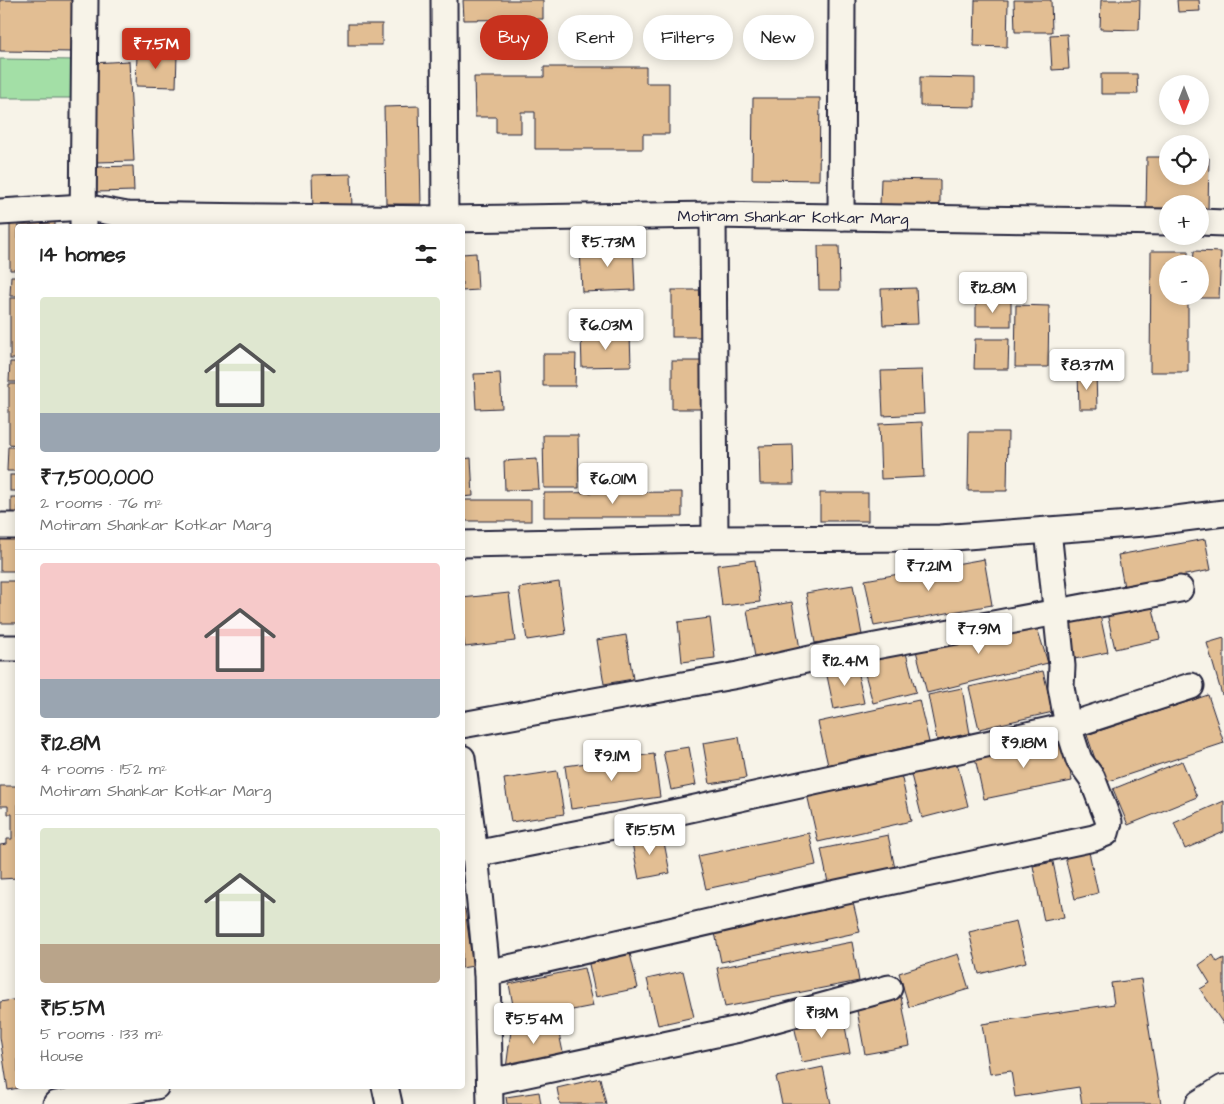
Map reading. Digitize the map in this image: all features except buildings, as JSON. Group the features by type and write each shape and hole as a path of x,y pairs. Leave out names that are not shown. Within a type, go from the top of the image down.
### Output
{"street":[{"path":"84,217 85,0"},
{"path":"444,0 445,223"},
{"path":"841,217 842,0"},
{"name":"Motiram Shankar Kotkar Marg","path":"0,212 84,217 128,216 184,221 445,223 713,215 1159,222"},
{"path":"713,215 715,539"},
{"path":"1209,222 1224,223"},
{"path":"465,544 715,539 940,538 1144,523 1224,512"},
{"path":"0,526 15,526"},
{"path":"487,973 795,902 1094,838 1106,833 1109,822 1092,778 1079,760 1068,726 1061,687 1062,666 1048,530"},
{"path":"465,723 738,675 833,654 1180,589"},
{"path":"0,648 15,648"},
{"path":"475,854 595,830 1068,726 1190,686"},
{"path":"465,780 475,854 487,973 490,1093 889,988"},
{"path":"1200,1104 1224,1088"},
{"path":"56,1104 139,1089"},
{"path":"386,1089 388,1104"}],"green space":[{"path":"0,59 77,60 77,98 0,98"}]}
